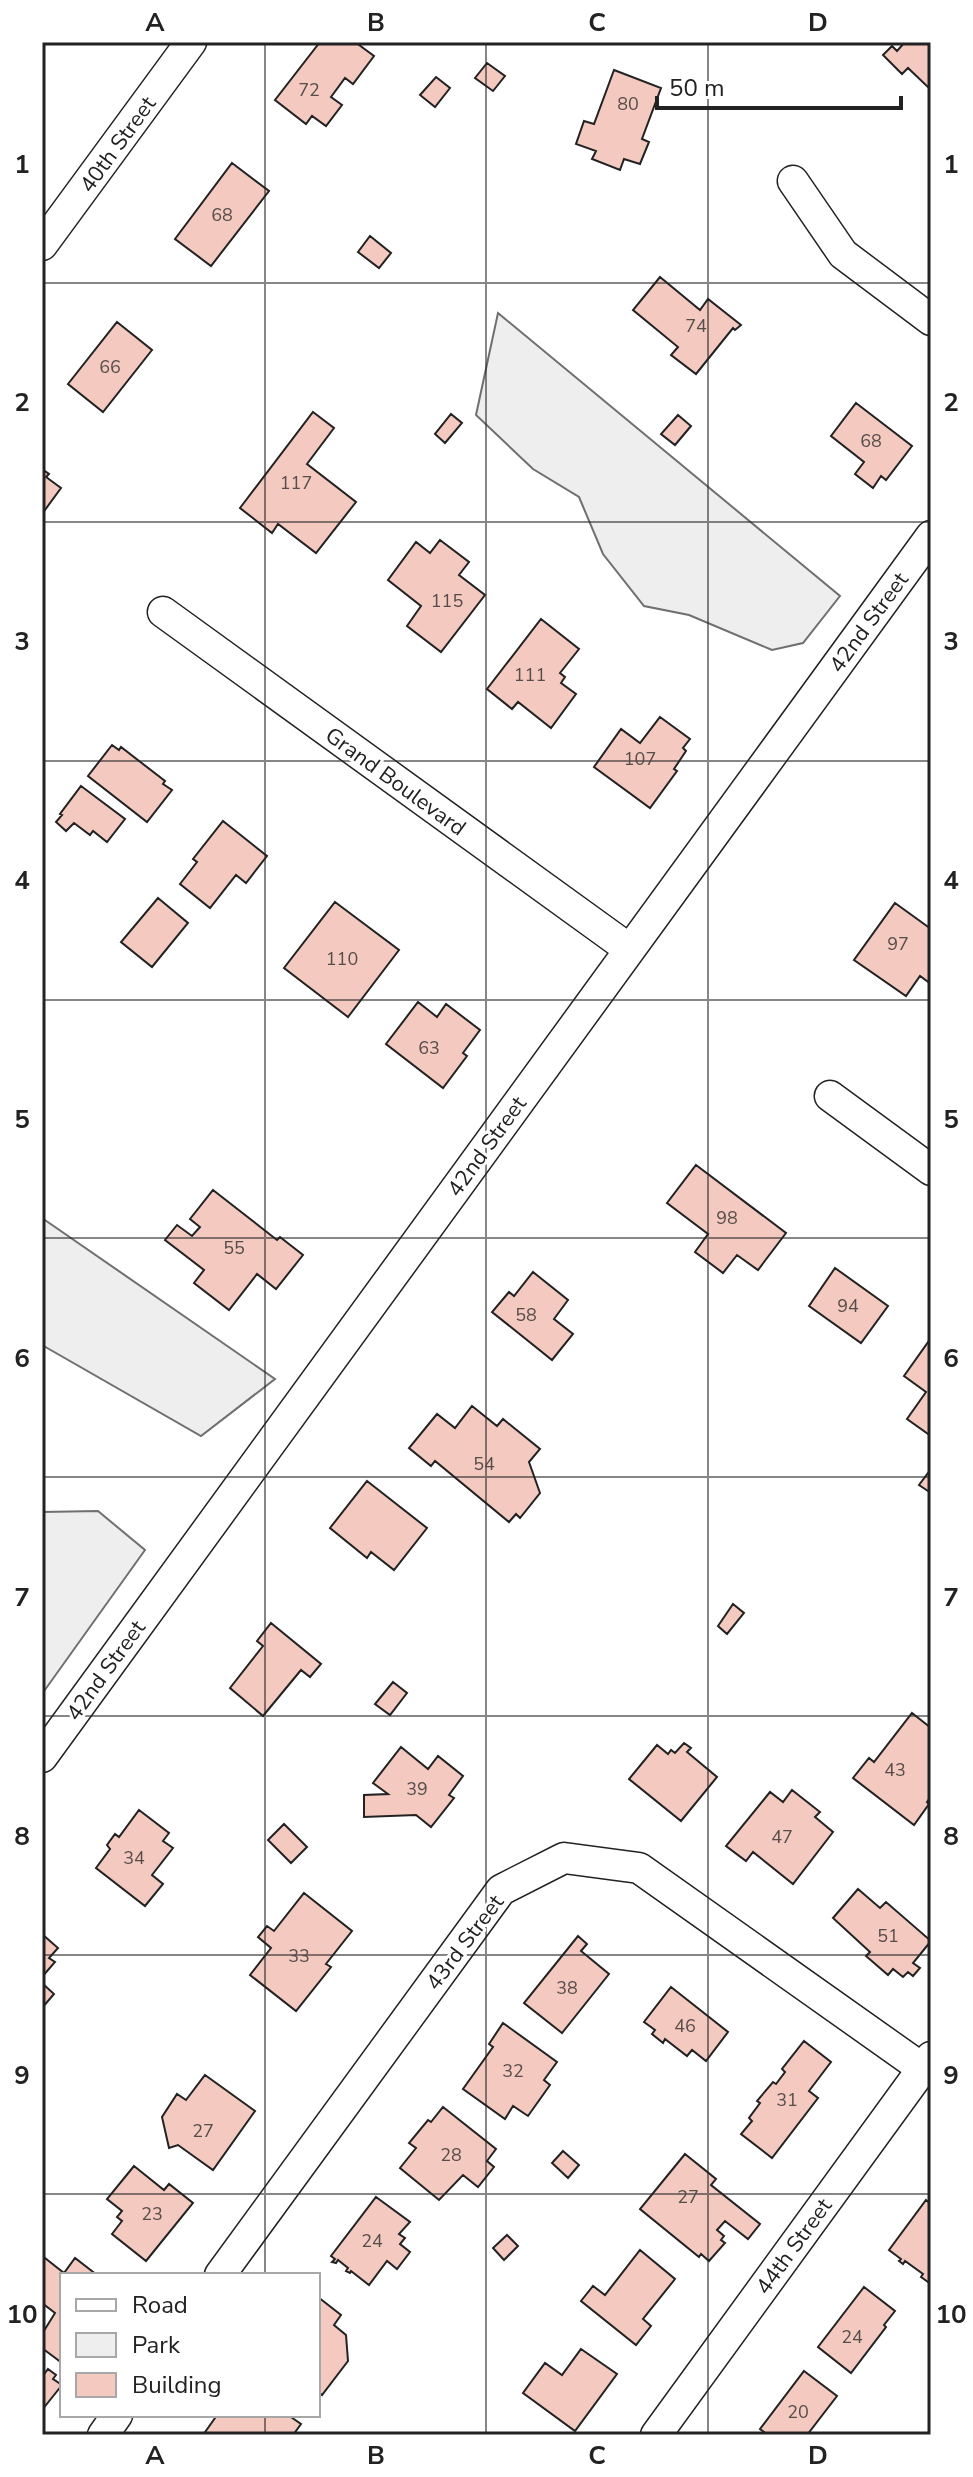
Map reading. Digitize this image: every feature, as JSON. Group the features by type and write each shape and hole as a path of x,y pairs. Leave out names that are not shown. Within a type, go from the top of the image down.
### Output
{"street":[{"name":"40th Street","path":"42,245 191,42"},
{"path":"793,181 843,254 931,320"},
{"name":"42nd Street","path":"42,1757 931,536"},
{"name":"Grand Boulevard","path":"163,612 629,949"},
{"path":"830,1096 931,1170"},
{"name":"43rd Street","path":"221,2273 501,1890 564,1858 639,1868 927,2063"},
{"name":"44th Street","path":"656,2435 927,2063"},
{"path":"103,2435 116,2417"}],"green space":[{"path":"498,313 840,596 803,643 772,650 689,615 644,606 603,554 579,497 533,469 476,415"},
{"path":"42,1218 275,1379 201,1436 42,1345"},
{"path":"98,1511 145,1550 42,1694 42,1512"}],"building":[{"path":"320,42 355,42 374,56 353,84 345,78 331,97 342,105 326,126 312,116 306,124 275,100"},
{"path":"905,42 931,42 931,90 908,68 902,74 883,55 892,46 897,51"},
{"path":"487,63 505,76 493,91 475,78"},
{"path":"614,70 661,88 642,139 649,142 640,164 624,159 620,170 592,159 596,151 576,144 584,121 594,124"},
{"path":"436,77 450,88 435,107 420,95"},
{"path":"232,163 269,191 211,266 175,239"},
{"path":"370,236 391,253 379,268 358,252"},
{"path":"660,277 700,310 708,299 741,325 735,330 733,328 696,374 671,355 678,347 633,310"},
{"path":"117,322 152,350 103,412 68,384"},
{"path":"856,403 912,446 886,480 881,476 873,488 855,474 864,462 831,436"},
{"path":"313,412 334,428 307,464 356,502 316,553 278,524 272,533 240,508"},
{"path":"451,414 462,423 445,443 435,434"},
{"path":"678,415 691,426 675,445 661,434"},
{"path":"42,469 49,474 46,477 61,488 42,514"},
{"path":"440,540 469,562 459,575 485,595 441,652 407,626 421,606 388,580 416,542 430,553"},
{"path":"541,619 579,649 560,673 565,677 561,683 576,694 551,728 518,702 512,709 487,689"},
{"path":"660,717 690,739 674,769 677,771 650,808 594,767 621,729 640,743"},
{"path":"112,745 119,750 121,747 172,790 147,822 88,776"},
{"path":"81,786 125,819 107,842 93,831 90,835 74,823 66,831 56,822"},
{"path":"223,821 267,856 246,883 236,875 210,908 180,884 197,862 193,859"},
{"path":"158,898 188,923 152,967 121,942"},
{"path":"335,902 399,950 348,1017 284,968"},
{"path":"895,903 931,929 931,984 920,976 906,996 854,960"},
{"path":"418,1002 437,1017 446,1004 480,1030 463,1053 467,1056 443,1088 386,1044"},
{"path":"696,1165 786,1233 758,1270 737,1255 723,1273 695,1252 708,1234 667,1203"},
{"path":"213,1190 277,1240 280,1237 303,1255 276,1289 257,1274 229,1310 194,1283 204,1270 165,1240 177,1225 192,1236 200,1227 190,1219"},
{"path":"835,1268 888,1306 861,1343 809,1306"},
{"path":"533,1272 568,1300 554,1319 573,1334 552,1360 492,1312 509,1292 514,1296"},
{"path":"931,1338 931,1436 907,1419 926,1392 904,1376"},
{"path":"472,1406 497,1426 503,1419 540,1449 529,1462 540,1493 520,1518 516,1514 509,1522 435,1461 431,1466 409,1448 437,1414 455,1428"},
{"path":"931,1469 931,1493 919,1485"},
{"path":"367,1481 427,1528 394,1570 371,1552 367,1558 330,1528"},
{"path":"733,1604 744,1613 727,1634 718,1626"},
{"path":"271,1623 321,1664 310,1677 301,1670 263,1716 230,1688 263,1646 257,1641"},
{"path":"393,1682 407,1693 390,1715 375,1704"},
{"path":"912,1713 931,1728 931,1796 914,1825 853,1778 869,1758 874,1762"},
{"path":"684,1743 691,1748 687,1752 717,1777 681,1821 629,1779 657,1745 668,1754 671,1750 675,1753"},
{"path":"401,1747 428,1769 438,1756 463,1776 449,1795 454,1798 431,1827 416,1815 364,1817 364,1795 388,1794 373,1783"},
{"path":"792,1790 820,1812 815,1817 833,1832 793,1884 753,1852 746,1861 726,1846 770,1792 783,1802"},
{"path":"139,1810 169,1833 163,1841 173,1848 152,1875 163,1884 145,1906 96,1868 110,1849 107,1845 115,1834 119,1837"},
{"path":"284,1824 307,1847 291,1863 268,1840"},
{"path":"858,1889 880,1908 886,1902 931,1941 913,1963 920,1968 913,1976 908,1972 903,1977 893,1969 888,1975 866,1956 870,1952 833,1918"},
{"path":"304,1893 352,1931 326,1964 331,1967 296,2011 250,1975 271,1948 258,1937 267,1926 274,1931"},
{"path":"42,1934 58,1948 49,1958 55,1962 42,1977"},
{"path":"578,1936 587,1944 581,1951 609,1974 562,2033 524,2003"},
{"path":"42,1983 54,1994 42,2008"},
{"path":"671,1987 728,2032 706,2061 692,2050 687,2056 665,2039 663,2043 652,2034 655,2030 644,2022"},
{"path":"503,2023 557,2062 544,2080 550,2085 528,2116 513,2106 505,2119 463,2089 493,2047 489,2044"},
{"path":"804,2041 831,2062 809,2091 818,2098 772,2158 741,2134 752,2121 749,2118 760,2103 757,2101 773,2082 776,2084 785,2072 782,2069"},
{"path":"205,2075 255,2111 213,2170 178,2145 169,2148 162,2117 177,2094 186,2100"},
{"path":"443,2107 496,2149 487,2161 494,2167 478,2187 463,2175 439,2200 400,2168 416,2148 409,2143"},
{"path":"563,2151 579,2165 568,2178 552,2163"},
{"path":"685,2154 716,2179 711,2185 760,2224 748,2239 725,2221 717,2230 724,2236 721,2240 725,2243 709,2261 701,2254 699,2257 640,2209"},
{"path":"134,2166 164,2190 169,2184 193,2203 146,2261 112,2234 122,2221 117,2217 122,2211 107,2199"},
{"path":"376,2197 410,2222 399,2234 405,2238 400,2244 410,2252 397,2269 387,2261 369,2285 351,2271 346,2271 348,2268 338,2260 332,2262 335,2259 331,2256"},
{"path":"926,2200 931,2204 931,2284 921,2277 923,2274 905,2261 903,2264 889,2250"},
{"path":"507,2235 518,2246 504,2260 493,2248"},
{"path":"640,2250 675,2279 643,2319 651,2326 636,2345 581,2301 593,2286 605,2295"},
{"path":"45,2258 64,2273 60,2273 60,2362 42,2348 42,2334 55,2313 42,2303 42,2262"},
{"path":"75,2258 94,2273 64,2273"},
{"path":"864,2287 895,2311 851,2373 818,2347"},
{"path":"320,2299 341,2315 334,2325 346,2335 348,2361 322,2395"},
{"path":"581,2349 617,2374 575,2431 523,2393 545,2363 562,2375"},
{"path":"48,2369 56,2375 53,2379 60,2384 60,2388 42,2410 42,2371 45,2373"},
{"path":"804,2371 837,2396 807,2435 768,2435 760,2429"},
{"path":"291,2417 301,2424 293,2435 203,2435 215,2418"}]}
